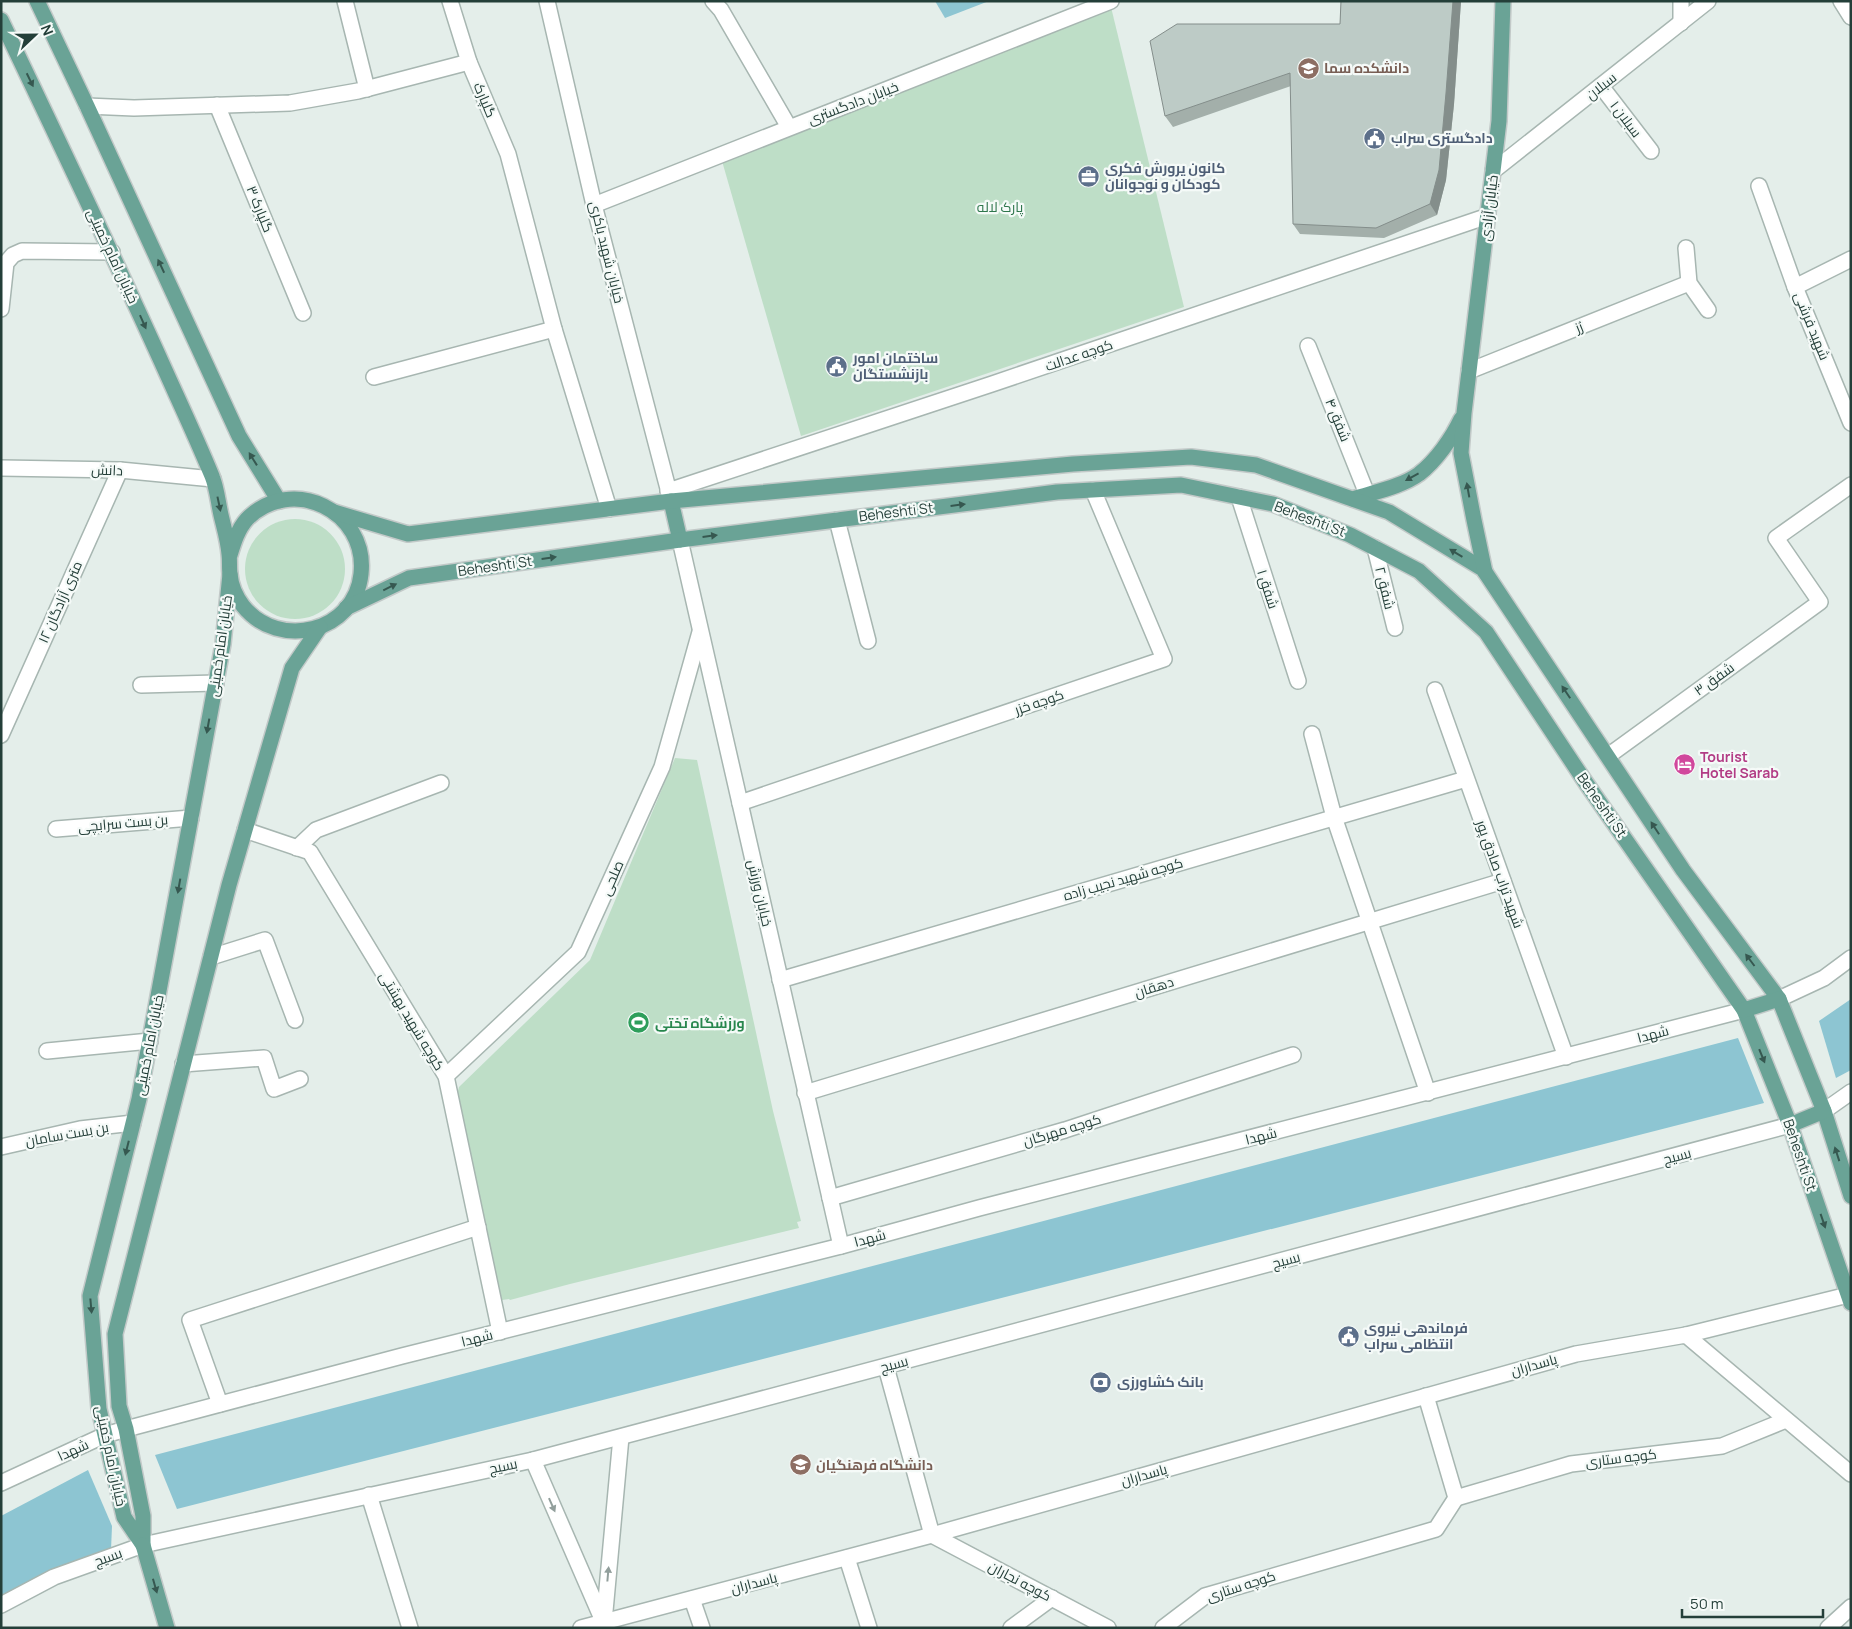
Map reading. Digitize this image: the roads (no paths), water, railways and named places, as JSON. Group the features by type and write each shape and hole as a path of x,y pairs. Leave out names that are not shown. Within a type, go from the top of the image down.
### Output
{"main road":[{"path":"37,1 239,436 279,501"},
{"name":"خیابان آزادی","path":"1464,413 1499,121 1503,1"},
{"name":"خیابان امام خمینی","path":"1,20 112,252 213,479 230,555"},
{"path":"1360,497 1401,483 1418,474 1453,436 1464,413"},
{"path":"1464,413 1462,453 1486,572 1683,870 1779,999 1824,1111 1851,1196"},
{"path":"334,512 347,524 356,540 361,557 361,576 356,593 346,608 334,620 303,632 286,632 270,627 255,618 243,606 234,591 230,574 230,555 236,536 246,520 262,508 279,501 298,499 317,503 334,512 408,534 610,509 670,496 1073,464 1191,457 1256,465 1360,497 1390,512 1486,572"},
{"name":"Beheshti St","path":"346,608 409,578 680,540 1057,492 1181,485 1273,504 1350,535 1419,571 1486,632 1586,783 1744,1010 1790,1126 1849,1299"},
{"path":"670,496 680,540"},
{"name":"خیابان امام خمینی","path":"143,1545 124,1517 99,1409 90,1296 133,1123 150,1041 223,644 230,574"},
{"name":"خیابان امام خمینی","path":"143,1545 143,1516 126,1429 119,1406 115,1334 183,1064 245,830 292,668 320,627"},
{"path":"1744,1010 1779,999"},
{"path":"1790,1126 1824,1111"},
{"path":"143,1545 167,1628"}],"street":[{"path":"345,1 366,89"},
{"name":"گلپارک","path":"450,1 470,62 508,154 554,328 610,509"},
{"name":"خیابان شهید باکری","path":"547,1 594,204 670,496"},
{"path":"713,1 786,122"},
{"name":"خیابان دادگستری","path":"594,204 1111,1"},
{"path":"1680,23 1681,1"},
{"name":"سبلان","path":"1493,171 1708,1"},
{"path":"1841,1 1851,17"},
{"path":"87,106 134,108 290,103 366,89 470,62"},
{"name":"سبلان ۱","path":"1601,86 1651,151"},
{"name":"گلپارک ۳","path":"217,105 303,313"},
{"path":"1759,186 1796,287"},
{"name":"کوچه عدالت","path":"670,496 1488,216"},
{"path":"1686,248 1688,283 1708,310"},
{"path":"1,310 6,263 13,255 22,251 112,252"},
{"name":"شهید فرشی","path":"1851,259 1796,287 1851,423"},
{"name":"رُز","path":"1469,371 1688,283"},
{"path":"374,377 554,328"},
{"name":"شفق ۴","path":"1308,346 1360,497"},
{"name":"دانش","path":"1,468 120,470 213,479"},
{"name":"۱۲ متری آزادگان","path":"3,728 120,470"},
{"name":"شفق ۳","path":"1608,756 1820,602 1776,538 1851,485"},
{"name":"کوچه خزر","path":"740,804 1164,659 1094,490"},
{"name":"شفق ۱","path":"1239,497 1298,681"},
{"path":"837,520 868,641"},
{"name":"خیابان ورزش","path":"680,540 841,1246"},
{"name":"شفق ۲","path":"1375,548 1395,628"},
{"name":"صلحی","path":"446,1076 578,952 662,767 700,630"},
{"path":"141,684 216,682"},
{"name":"شهید تراب صادق پور","path":"1435,690 1566,1058"},
{"path":"1312,734 1334,817 1428,1093"},
{"name":"کوچه شهید نجیب زاده","path":"780,980 1466,779"},
{"path":"297,848 316,830 441,783"},
{"name":"بن بست سرابچی","path":"56,829 191,818"},
{"name":"کوچه شهید بهشتی","path":"245,830 310,852 446,1076 500,1332"},
{"name":"دهقان","path":"805,1093 1503,881"},
{"path":"211,956 265,940 295,1020"},
{"path":"1779,999 1824,978 1851,958"},
{"name":"شهدا","path":"1,1483 105,1435 126,1429 841,1246 978,1208 1566,1058 1744,1010"},
{"path":"47,1052 150,1041"},
{"name":"کوچه مهرگان","path":"830,1198 1065,1130 1293,1055"},
{"path":"183,1064 264,1058 274,1089 300,1079"},
{"path":"1824,1111 1851,1092"},
{"name":"بن بست سامان","path":"1,1147 80,1129 133,1123"},
{"name":"بسیج","path":"1,1605 54,1577 143,1545 533,1460 1790,1126"},
{"path":"220,1404 190,1320 478,1227"},
{"name":"پاسداران","path":"581,1628 605,1625 692,1599 932,1535 1576,1354 1686,1335 1849,1299"},
{"path":"1686,1335 1851,1474"},
{"path":"886,1367 932,1535"},
{"path":"1426,1396 1456,1498"},
{"name":"کوچه ستاری","path":"1162,1628 1205,1596 1436,1529 1456,1498 1571,1464 1722,1446 1786,1420"},
{"path":"605,1625 621,1437"},
{"path":"533,1460 605,1625"},
{"path":"369,1495 410,1628"},
{"name":"کوچه نجاران","path":"932,1535 1108,1628"},
{"path":"847,1558 869,1628"},
{"path":"1010,1628 1052,1598"},
{"path":"692,1599 702,1628"},
{"path":"1828,1628 1851,1607"}],"water":[{"path":"935,1 989,1 945,18"},
{"path":"1851,999 1851,1070 1836,1078 1819,1021"},
{"path":"1738,1038 1764,1103 177,1509 155,1455"},
{"path":"88,1470 112,1526 111,1550 1,1600 1,1516"}],"place":[{"name":"دانشکده سما","path":"1308,68"},
{"name":"دادگستری سراب","path":"1375,138"},
{"name":"کانون پرورش فکری کودکان و نوجوانان","path":"1089,176"},
{"name":"ساختمان امور بازنشستگان","path":"837,366"},
{"name":"Tourist Hotel Sarab","path":"1684,765"},
{"name":"ورزشگاه تختی","path":"639,1023"},
{"name":"فرماندهی نیروی انتظامی سراب","path":"1348,1336"},
{"name":"بانک کشاورزی","path":"1101,1382"},
{"name":"دانشگاه فرهنگیان","path":"800,1465"}],"park label":[{"name":"پارک لاله","path":"1000,207"}]}
